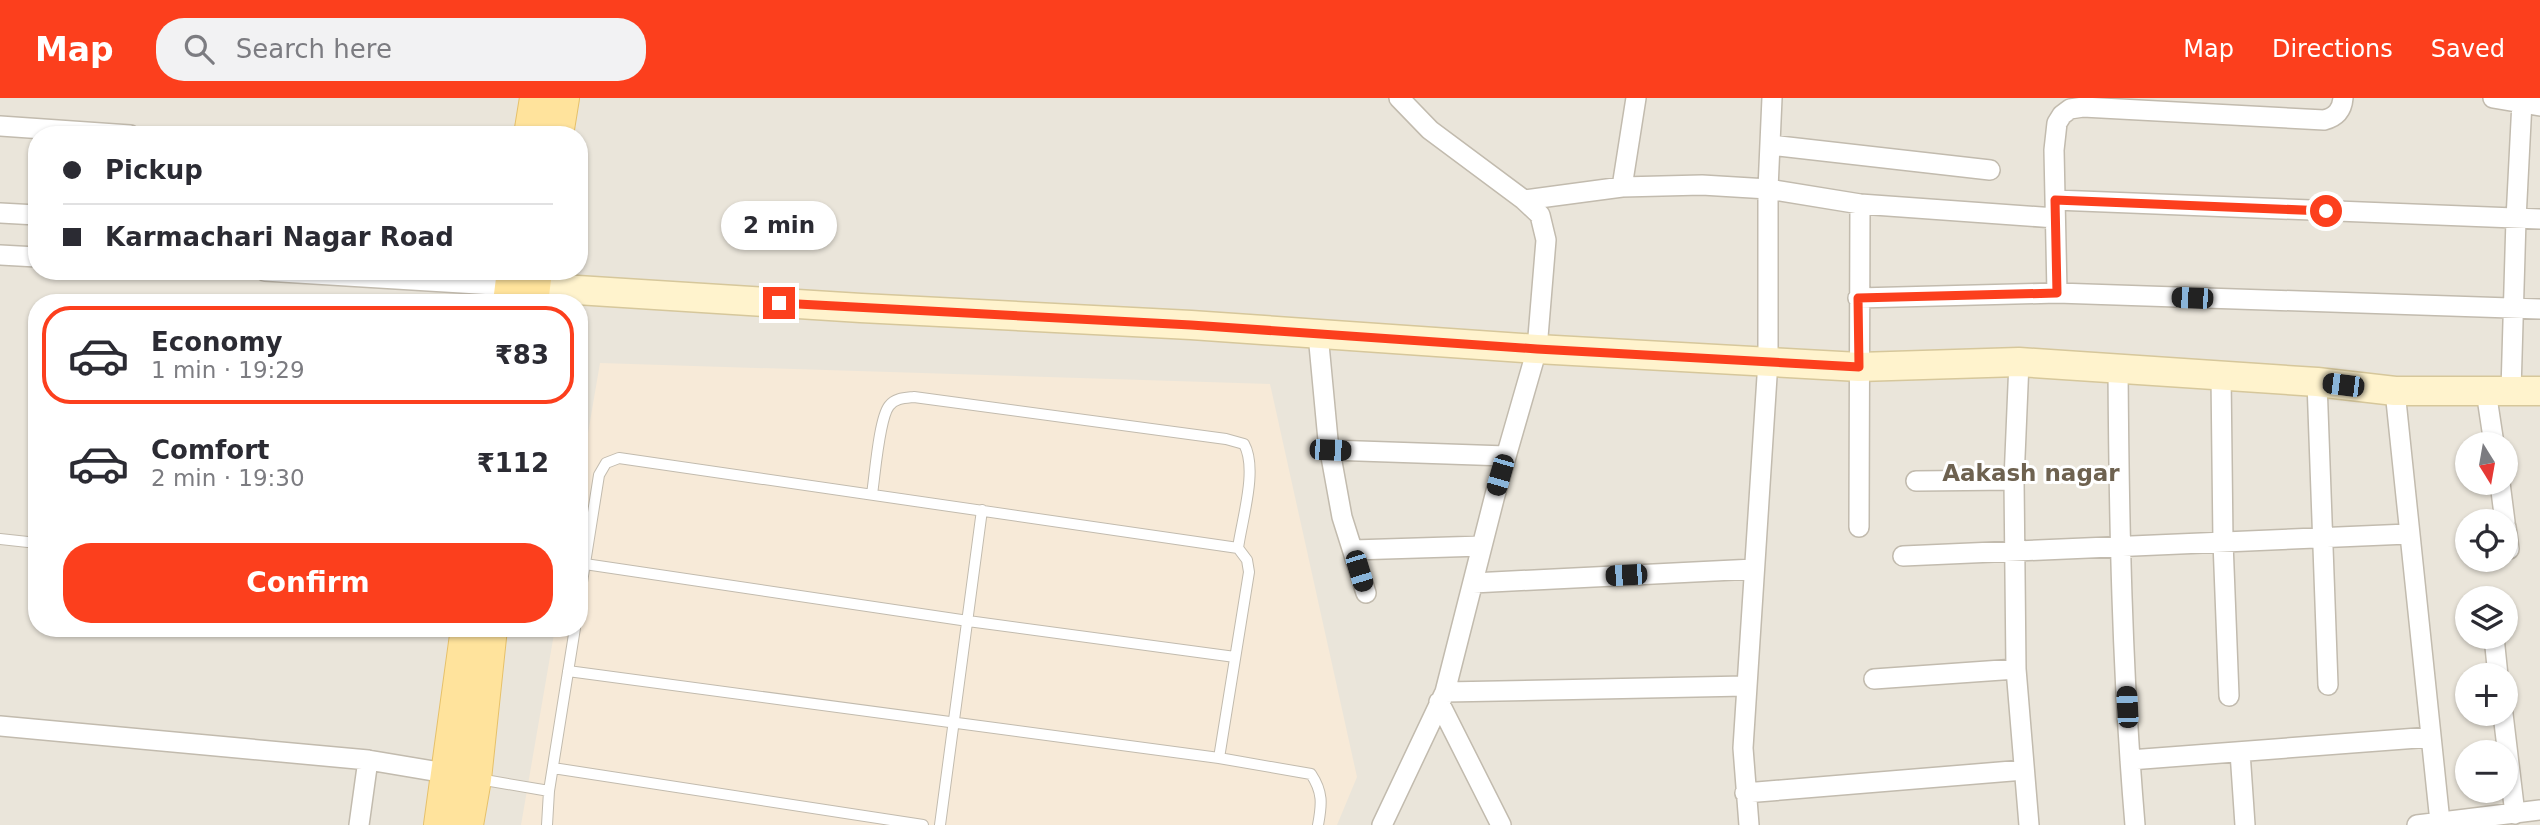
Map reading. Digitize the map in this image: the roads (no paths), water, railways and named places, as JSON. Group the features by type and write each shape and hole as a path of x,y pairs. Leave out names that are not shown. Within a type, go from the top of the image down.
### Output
{"main road":[{"path":"531,126 536,98"},
{"path":"558,126 563,98"},
{"path":"467,637 461,776 467,825"},
{"path":"440,825 461,776 489,637"}],"street":[{"path":"1382,825 1442,697 1537,349 1546,240 1540,215 1430,130 1399,98"},
{"path":"1622,187 1636,98"},
{"path":"1749,825 1743,748 1768,361 1768,188 1772,98"},
{"path":"2057,293 2054,150 2057,123 2070,109 2092,103 2324,120 2338,113 2343,98"},
{"path":"2493,98 2531,104 2516,219 2515,309 2498,391 2495,432"},
{"path":"0,126 28,128"},
{"path":"1770,145 1990,170"},
{"path":"1524,200 1622,187 1702,185 1768,188 1860,204 2540,219"},
{"path":"1860,204 1860,527"},
{"path":"0,213 28,215"},
{"path":"0,255 28,257"},
{"path":"424,280 1859,367 2019,362 2317,382 2395,391 2540,391"},
{"path":"1858,298 2057,293 2540,309"},
{"path":"1318,334 1330,450 1342,517 1366,593"},
{"path":"2019,362 2014,480 2016,669 2029,825"},
{"path":"2118,368 2119,546 2136,825"},
{"path":"2221,375 2222,542 2229,696"},
{"path":"2317,382 2328,685"},
{"path":"2395,391 2440,822"},
{"path":"1330,450 1506,456"},
{"path":"1916,481 2014,480"},
{"path":"1903,556 2408,534"},
{"path":"1353,550 1482,546"},
{"path":"1472,583 1754,569"},
{"path":"1874,679 2016,669"},
{"path":"1442,697 1745,686"},
{"path":"1442,697 1501,825"},
{"path":"0,726 368,760 461,776"},
{"path":"2417,825 2529,815 2506,726"},
{"path":"2130,760 2431,737"},
{"path":"2240,752 2245,825"},
{"path":"359,825 368,760"},
{"path":"1745,793 2024,770"}],"lane":[{"path":"872,494 884,418 889,405 901,398 914,397 1226,439 1244,444 1249,453 1250,467 1238,548"},
{"path":"588,545 599,475 606,463 619,458 1238,548 1247,560 1249,572 1219,758"},
{"path":"940,825 982,510"},
{"path":"0,539 28,542"},
{"path":"588,564 968,621 1235,657"},
{"path":"547,825 549,791 574,637"},
{"path":"568,671 1219,758 1311,774 1319,787 1322,801 1318,825"},
{"path":"553,768 923,825"},
{"path":"461,776 549,791"}],"district":[{"name":"Aakash nagar","path":"2031,473"}]}
